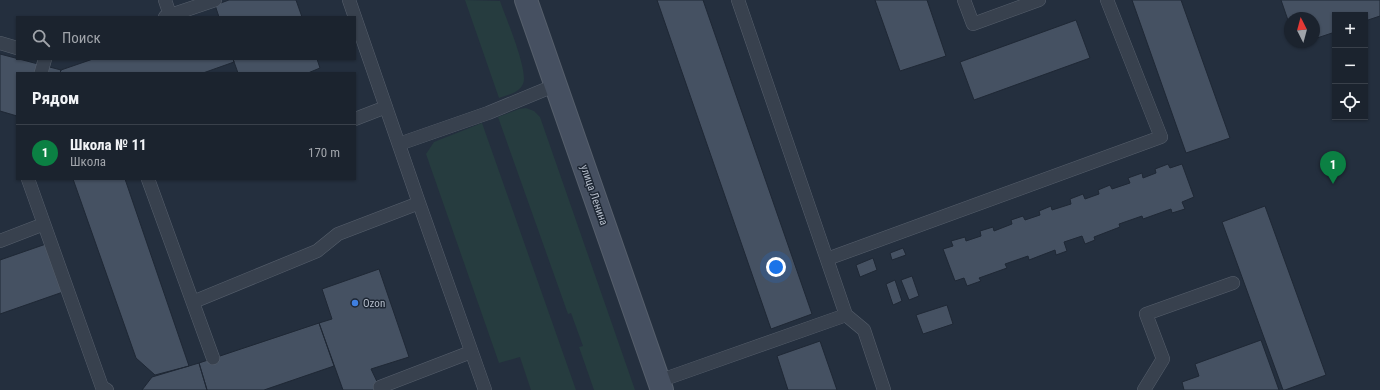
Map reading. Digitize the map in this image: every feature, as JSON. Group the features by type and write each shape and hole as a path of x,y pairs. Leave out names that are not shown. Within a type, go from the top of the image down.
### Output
{"main road":[{"name":"улица Ленина","path":"526,0 660,386"}],"lane":[{"path":"166,0 168,16 215,0"},
{"path":"350,0 355,16"},
{"path":"738,0 846,315 864,330 884,390"},
{"path":"964,0 973,24 1039,0"},
{"path":"827,259 1161,137 1106,0"},
{"path":"356,18 418,203 485,390"},
{"path":"0,43 16,48"},
{"path":"41,72 45,60"},
{"path":"399,144 488,113 556,85"},
{"path":"356,119 386,107"},
{"path":"28,180 103,389"},
{"path":"148,180 213,358"},
{"path":"193,302 317,251 338,234 418,203"},
{"path":"0,241 44,224"},
{"path":"1144,390 1163,359 1146,314 1233,283"},
{"path":"660,386 846,315"},
{"path":"380,387 471,352"}],"green space":[{"path":"465,0 500,1 516,43 523,68 523,84 516,92 499,98"},
{"path":"526,108 534,111 540,117 635,390 594,390 579,347 583,346 571,313 568,314 498,117"},
{"path":"482,123 576,390 531,390 520,357 499,363 426,154 434,142"}],"building":[{"path":"229,0 296,0 302,16 219,16 215,5"},
{"path":"657,0 703,0 812,314 771,329"},
{"path":"875,0 927,0 946,56 900,71"},
{"path":"1132,0 1181,0 1230,138 1186,153"},
{"path":"1281,0 1380,0 1380,16 1368,20 1368,12 1332,12 1332,33 1320,37 1320,12 1285,12"},
{"path":"1076,20 1090,58 974,100 960,62"},
{"path":"0,54 16,58 16,60 23,60 61,70 60,72 16,72 16,116 0,111"},
{"path":"90,60 233,60 234,62 206,72 60,72 61,70"},
{"path":"233,60 317,60 320,68 310,72 238,72"},
{"path":"1168,164 1170,168 1182,164 1194,197 1182,202 1185,209 1172,213 1171,209 1143,219 1142,216 1119,224 1120,227 1094,237 1095,240 1085,244 1082,236 1064,242 1067,251 1056,255 1055,250 1029,260 1028,256 1005,264 1007,268 979,278 981,281 967,286 964,278 955,281 943,249 953,246 951,241 965,237 966,241 981,236 980,231 993,227 994,231 1012,224 1011,220 1023,216 1025,220 1040,215 1039,211 1051,206 1052,210 1071,204 1070,199 1083,194 1085,199 1099,194 1098,190 1110,185 1112,189 1130,183 1128,178 1142,173 1143,178 1156,173 1155,169"},
{"path":"73,180 125,180 189,366 155,375 136,358"},
{"path":"1265,206 1326,375 1285,390 1283,390 1222,222"},
{"path":"46,244 63,292 0,314 0,260"},
{"path":"903,248 906,255 892,260 890,253"},
{"path":"873,258 877,270 860,277 856,265"},
{"path":"379,269 409,357 371,369 381,390 343,390 319,323 332,319 322,289"},
{"path":"912,276 919,296 909,300 901,280"},
{"path":"895,280 902,301 893,305 886,284"},
{"path":"947,305 953,324 923,334 916,315"},
{"path":"319,323 334,366 264,390 207,390 199,363"},
{"path":"1261,340 1279,390 1184,390 1182,382 1199,376 1195,364"},
{"path":"820,341 837,390 788,390 777,356"},
{"path":"199,363 207,390 142,390 152,377"}],"place":[{"name":"Школа № 11","path":"1333,184"},
{"name":"Ozon","path":"355,303"}]}
